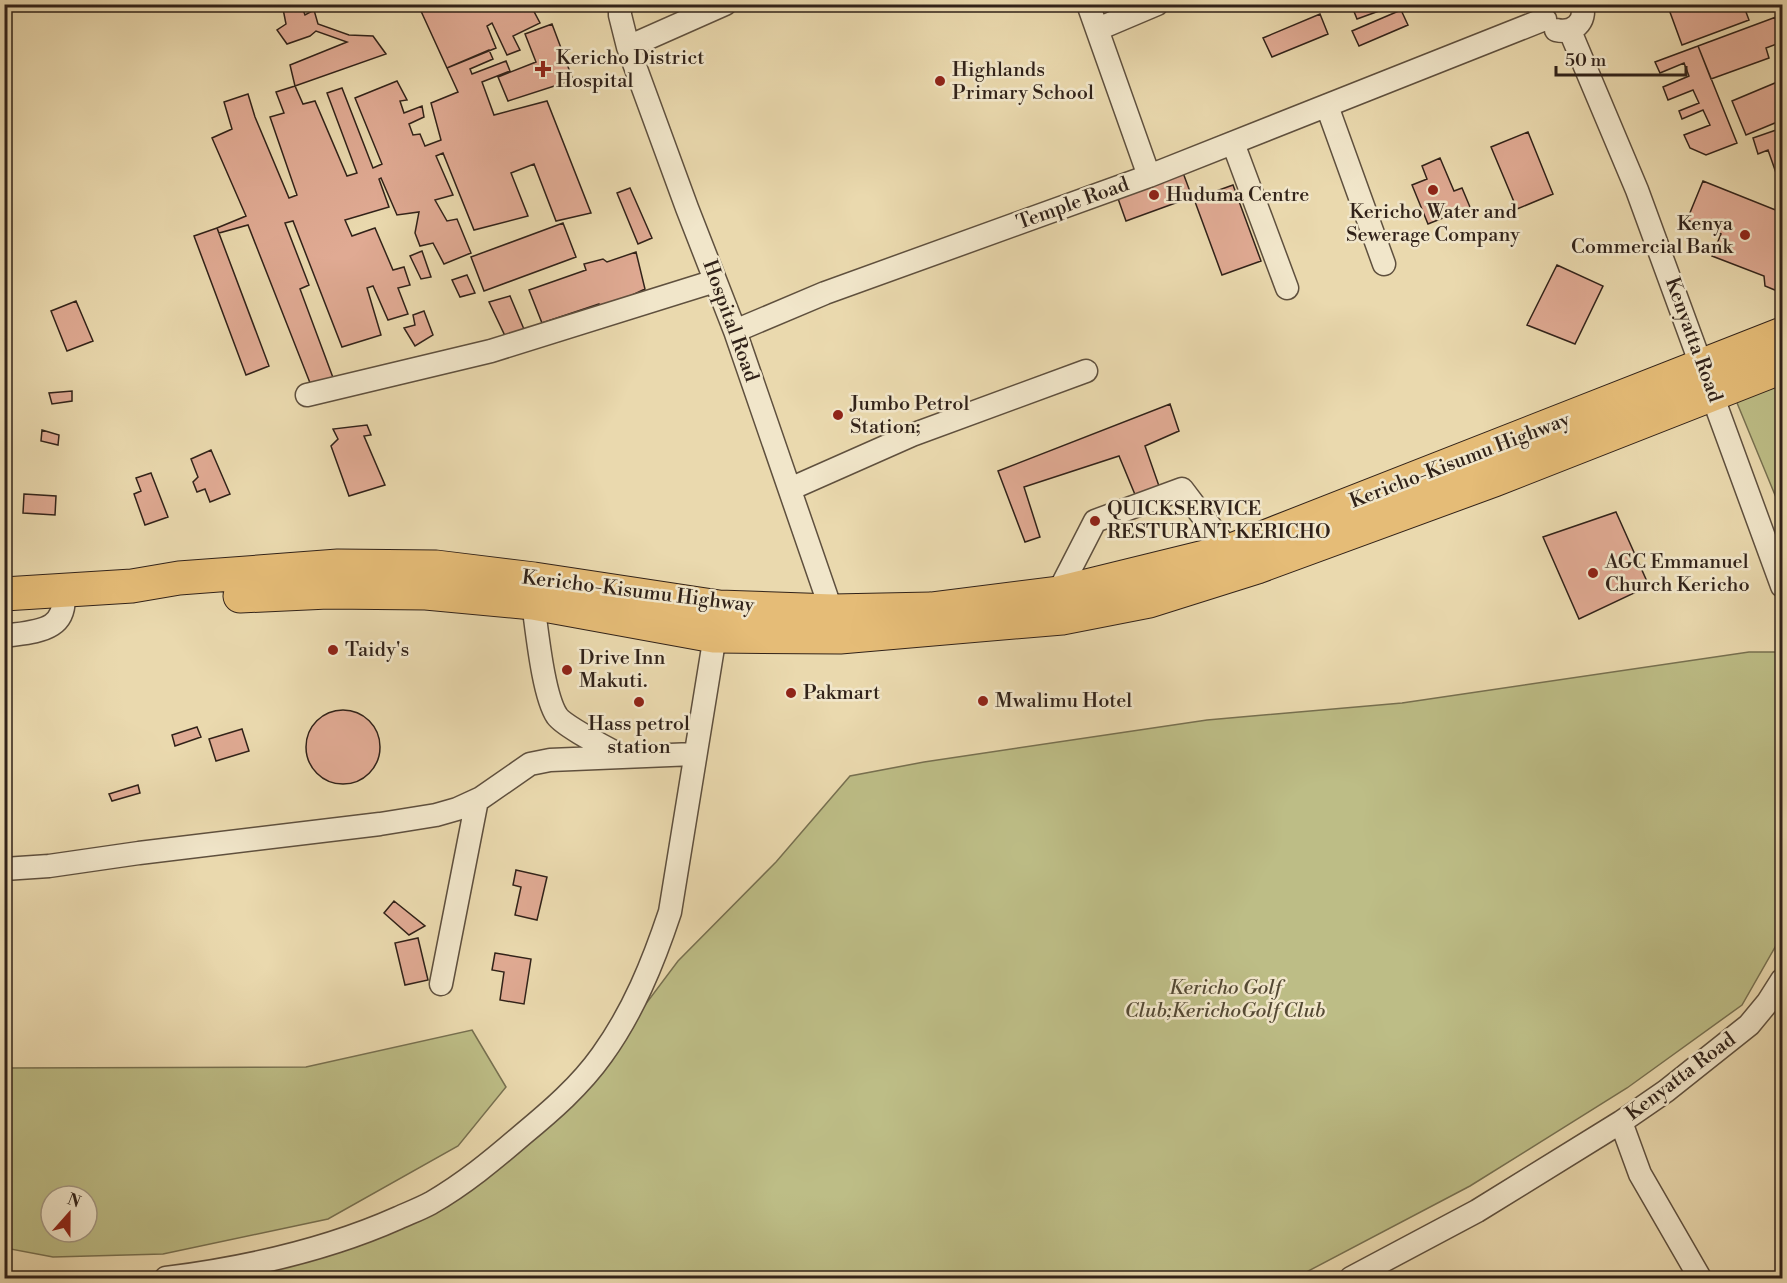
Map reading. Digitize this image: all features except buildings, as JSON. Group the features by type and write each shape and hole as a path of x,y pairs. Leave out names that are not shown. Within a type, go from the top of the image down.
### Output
{"highway":[{"name":"Kericho-Kisumu Highway","path":"132,586 184,596 221,597 328,591 426,593 717,621 836,624 1062,618 1149,601 1257,567 1402,514 1707,379 1782,334"},
{"name":"Kericho-Kisumu Highway","path":"836,624 1058,593 1229,551 1707,379 1782,367"},
{"name":"Kericho-Kisumu Highway","path":"4,594 132,586 179,578 338,566 436,567 534,579 717,621"}],"street":[{"name":"Hospital Road","path":"620,4 620,15 628,47 735,331 836,624"},
{"path":"628,47 725,4"},
{"path":"1088,4 1149,176"},
{"path":"1098,28 1157,4"},
{"path":"1544,12 1550,27 1570,31 1580,24 1583,17 1582,4"},
{"name":"Temple Road","path":"735,331 825,293 1149,176 1233,143 1328,105 1544,12"},
{"name":"Kenyatta Road","path":"1570,31 1637,190 1782,586"},
{"path":"1328,105 1384,264"},
{"path":"1233,143 1287,288"},
{"path":"307,395 491,351 715,281"},
{"path":"790,489 912,435 1086,371"},
{"path":"1058,593 1095,521 1182,489 1229,551"},
{"path":"4,636 40,631 57,621 63,613 65,601 63,590"},
{"path":"533,603 543,671 557,716 579,732 624,757"},
{"path":"166,1278 213,1272 298,1254 373,1229 430,1204 479,1171 580,1084 602,1055 632,1006 655,957 672,903 717,621"},
{"path":"4,869 50,866 436,815 458,809 477,800 530,764 550,760 694,754"},
{"path":"441,984 477,800"},
{"name":"Kenyatta Road","path":"1700,1278 1640,1174 1621,1122 1666,1091 1749,1025 1782,980"},
{"path":"1351,1278 1477,1212 1621,1122"}],"green space":[{"path":"1782,381 1782,512 1735,398"},
{"name":"Kericho Golf Club;KerichoGolf Club","path":"1749,652 1781,652 1782,656 1782,935 1742,1005 1627,1088 1470,1186 1295,1278 189,1278 433,1208 606,1057 678,961 776,862 850,776 924,762 1207,720 1402,703"},
{"path":"472,1030 506,1087 458,1146 328,1219 163,1254 53,1257 5,1248 5,1068 306,1067"}],"place":[{"name":"Kericho District Hospital","path":"543,69"},
{"name":"Highlands Primary School","path":"940,81"},
{"name":"Kericho Water and Sewerage Company","path":"1433,190"},
{"name":"Huduma Centre","path":"1154,195"},
{"name":"Kenya Commercial Bank","path":"1745,235"},
{"name":"Jumbo Petrol Station;","path":"838,415"},
{"name":"QUICKSERVICE RESTURANT KERICHO","path":"1095,521"},
{"name":"AGC Emmanuel Church Kericho","path":"1593,573"},
{"name":"Taidy's","path":"333,650"},
{"name":"Drive Inn Makuti.","path":"567,670"},
{"name":"Pakmart","path":"791,693"},
{"name":"Mwalimu Hotel","path":"983,701"},
{"name":"Hass petrol station","path":"639,702"}]}
